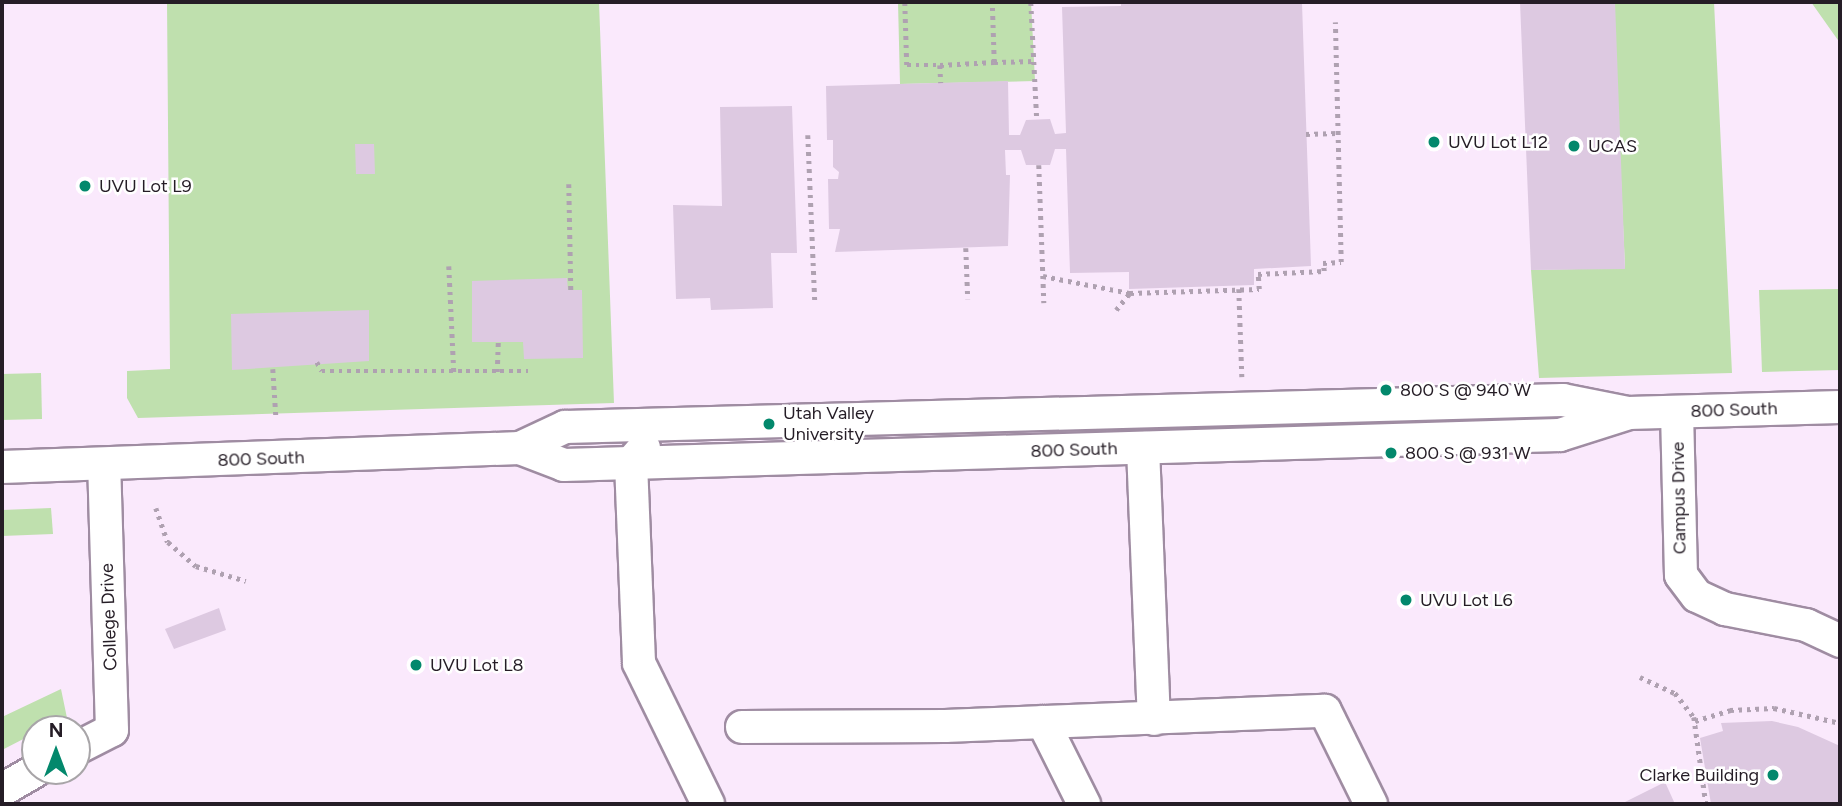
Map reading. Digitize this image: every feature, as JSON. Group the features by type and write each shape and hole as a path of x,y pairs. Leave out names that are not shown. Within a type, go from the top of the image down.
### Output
{"street":[{"name":"800 South","path":"2,467 520,448 565,427 739,424 1252,396 1563,400 1628,414 1840,407"},
{"path":"1252,396 1264,444"},
{"name":"Campus Drive","path":"1677,412 1681,575 1697,596 1726,609 1806,625 1840,641"},
{"name":"800 South","path":"520,448 564,465 1143,448 1560,435 1628,414"},
{"path":"708,804 639,663 631,463 652,444 724,440 739,424"},
{"path":"1143,448 1154,719"},
{"name":"College Drive","path":"91,741 112,730 104,464"},
{"path":"742,727 1154,719 1325,711 1371,804"},
{"path":"1043,722 1084,804"}],"path":[{"path":"905,2 907,65 1034,61"},
{"path":"992,2 994,62"},
{"path":"1031,2 1037,120"},
{"path":"1043,276 1130,293 1145,290 1259,289 1258,274 1324,271 1323,263 1341,262 1335,22"},
{"path":"940,65 941,83"},
{"path":"1306,134 1338,133"},
{"path":"808,135 815,303"},
{"path":"1039,165 1044,303"},
{"path":"569,184 571,290"},
{"path":"966,248 968,299"},
{"path":"449,266 454,372"},
{"path":"1239,289 1252,396"},
{"path":"1116,310 1130,293"},
{"path":"497,372 498,342"},
{"path":"317,362 322,371 528,371"},
{"path":"272,369 276,415"},
{"path":"156,508 168,542 196,566 246,580"},
{"path":"1640,677 1675,693 1687,704 1695,721 1706,804"},
{"path":"1695,721 1730,710 1774,708 1840,723"}],"green space":[{"path":"167,2 599,2 614,403 138,418 127,398 127,371 170,369"},
{"path":"898,2 1031,2 1035,81 900,84"},
{"path":"1613,2 1714,2 1732,373 1539,378 1531,270 1625,268"},
{"path":"1811,2 1840,2 1840,43"},
{"path":"1840,289 1840,370 1762,372 1759,290"},
{"path":"41,373 42,419 2,420 2,374"},
{"path":"51,508 53,534 2,536 2,510"},
{"path":"61,689 66,715 21,715 21,740 2,750 2,717"}],"building":[{"path":"1121,2 1302,3 1311,266 1254,269 1254,285 1129,289 1129,272 1070,273 1066,149 1055,149 1050,165 1026,165 1021,150 1005,150 1006,175 1010,175 1008,246 835,252 840,229 829,229 828,179 838,179 839,172 833,167 833,140 827,140 826,86 1008,81 1009,135 1020,135 1026,120 1050,119 1055,134 1066,133 1062,7 1121,6"},
{"path":"1520,2 1615,2 1625,269 1531,270"},
{"path":"792,106 797,253 771,253 773,308 711,310 710,298 676,299 673,205 722,206 720,107"},
{"path":"355,144 374,144 375,174 356,174"},
{"path":"567,278 568,290 582,290 583,358 524,359 523,342 472,342 472,281"},
{"path":"369,310 369,361 232,370 231,314"},
{"path":"219,608 226,630 174,649 165,629"},
{"name":"Clarke Building","path":"1772,721 1798,727 1840,746 1840,804 1711,804 1700,738 1723,731 1721,723"},
{"name":"Clarke Building","path":"1665,782 1675,804 1621,804"}],"place":[{"name":"UVU Lot L12","path":"1434,142"},
{"name":"UCAS","path":"1574,146"},
{"name":"UVU Lot L9","path":"85,186"},
{"name":"800 S @ 940 W","path":"1386,390"},
{"name":"Utah Valley University","path":"769,424"},
{"name":"800 S @ 931 W","path":"1391,453"},
{"name":"UVU Lot L6","path":"1406,600"},
{"name":"UVU Lot L8","path":"416,665"},
{"name":"Clarke Building","path":"1773,775"}]}
